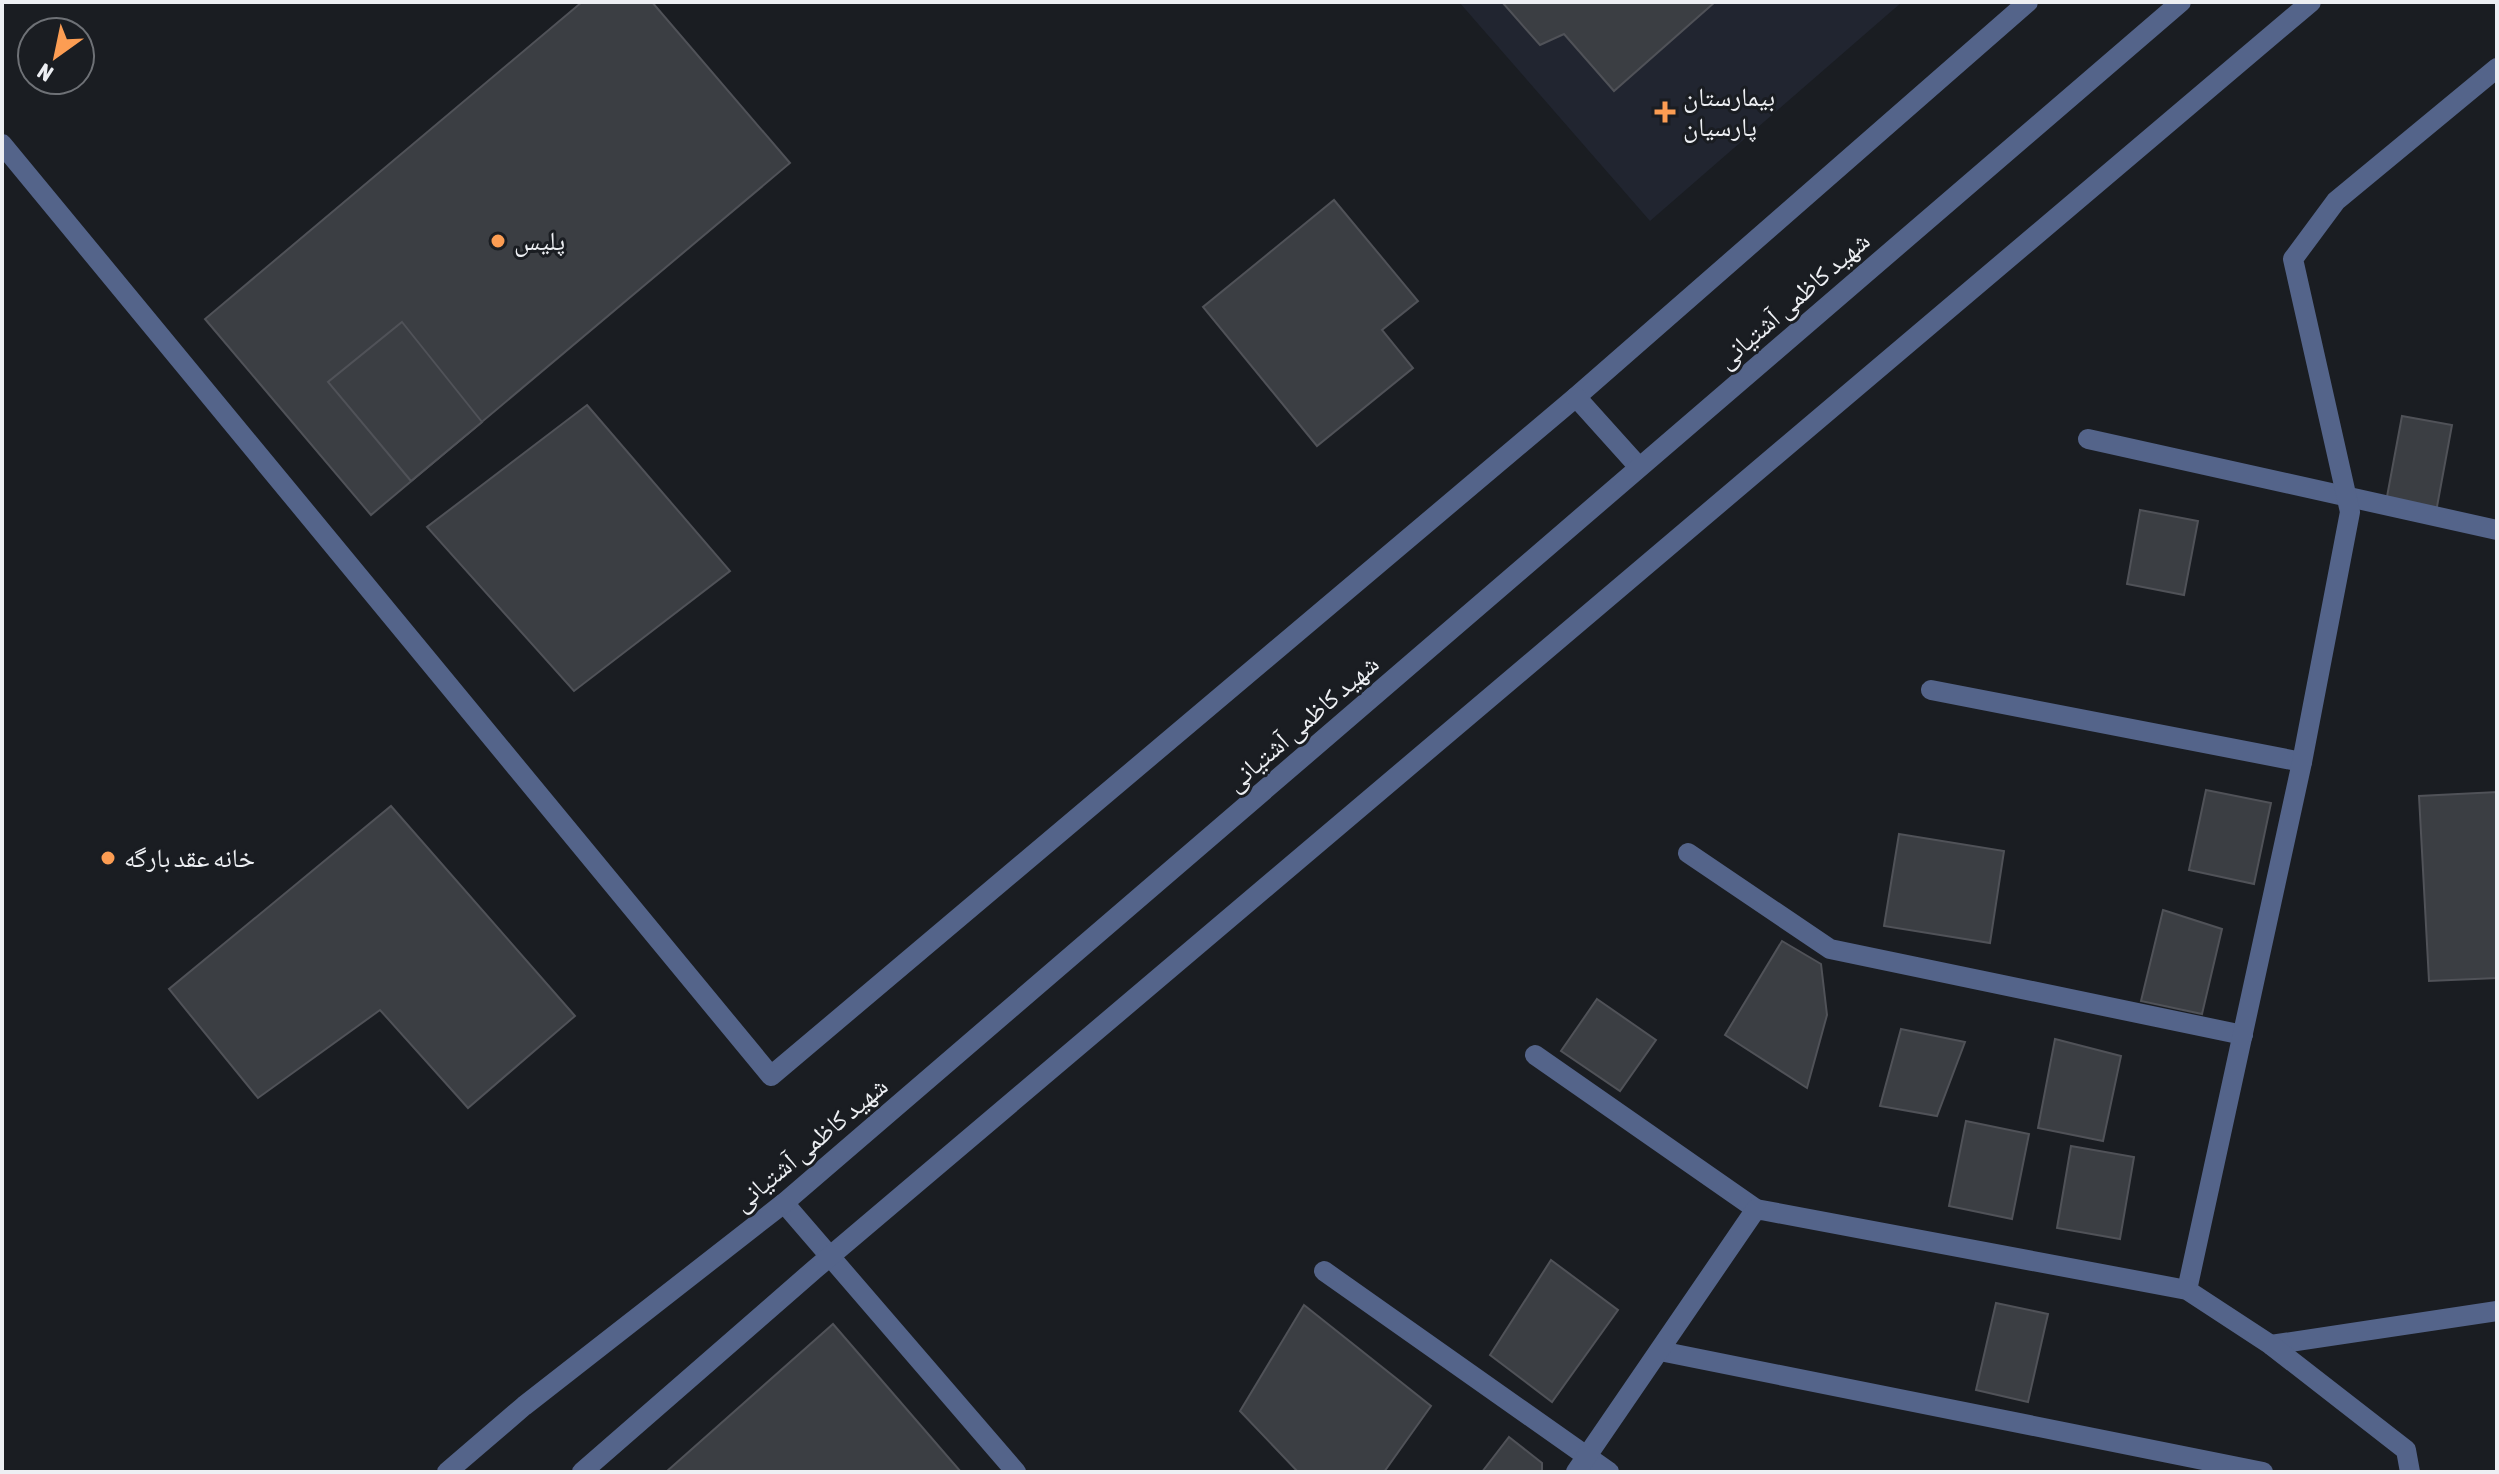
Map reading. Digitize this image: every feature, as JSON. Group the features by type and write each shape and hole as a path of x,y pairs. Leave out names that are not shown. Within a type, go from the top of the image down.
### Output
{"street":[{"path":"2,144 771,1076 1576,397 2028,2"},
{"name":"شهید کاظمی آشتیانی","path":"447,1472 537,1397 784,1203 2181,2"},
{"path":"582,1472 831,1256 2311,2"},
{"path":"2187,1290 2302,762 2350,512 2293,259 2336,201 2497,68"},
{"path":"1576,397 1639,467"},
{"path":"2088,439 2497,530"},
{"path":"1931,690 2302,762"},
{"path":"1688,853 1830,949 2243,1035"},
{"path":"1535,1055 1756,1209 2187,1290 2271,1345 2406,1450 2410,1472"},
{"path":"784,1203 1016,1472"},
{"path":"1582,1464 1756,1209"},
{"path":"1324,1271 1582,1464 1609,1472"},
{"path":"2271,1345 2497,1311"},
{"path":"1660,1351 2263,1472"}],"shaded area":[{"name":"بیمارستان پارسیان","path":"1459,2 1902,2 1650,221"}],"building":[{"name":"پلیس","path":"582,2 652,2 790,163 371,515 205,319"},
{"path":"1502,2 1715,2 1614,91 1564,34 1540,45"},
{"path":"1334,200 1418,301 1382,330 1413,368 1317,446 1203,307"},
{"path":"402,322 482,422 411,481 328,382"},
{"path":"587,405 730,571 574,691 427,527"},
{"path":"2402,416 2452,425 2436,512 2386,502"},
{"path":"2140,510 2198,521 2184,595 2127,584"},
{"path":"2206,790 2271,803 2254,884 2189,870"},
{"path":"2497,792 2497,978 2429,981 2419,796"},
{"path":"391,806 575,1016 468,1108 380,1010 258,1098 169,989"},
{"path":"1899,834 2004,851 1990,943 1884,926"},
{"path":"2163,910 2222,929 2202,1014 2141,1001"},
{"path":"1782,941 1821,964 1827,1015 1807,1088 1725,1035"},
{"path":"1597,999 1656,1040 1620,1091 1561,1051"},
{"path":"1901,1029 1965,1042 1937,1116 1880,1106"},
{"path":"2055,1039 2121,1056 2103,1141 2038,1128"},
{"path":"1966,1121 2029,1134 2012,1219 1949,1206"},
{"path":"2071,1146 2134,1157 2120,1239 2057,1228"},
{"path":"1551,1260 1618,1310 1552,1402 1490,1355"},
{"path":"1996,1303 2048,1314 2028,1402 1976,1390"},
{"path":"1304,1305 1431,1406 1384,1472 1298,1472 1240,1411"},
{"path":"833,1324 961,1472 666,1472"},
{"path":"1509,1437 1542,1463 1542,1472 1482,1472"}],"place":[{"name":"بیمارستان پارسیان","path":"1665,112"},
{"name":"پلیس","path":"498,241"},
{"name":"خانه عقد بارگه","path":"108,858"}]}
